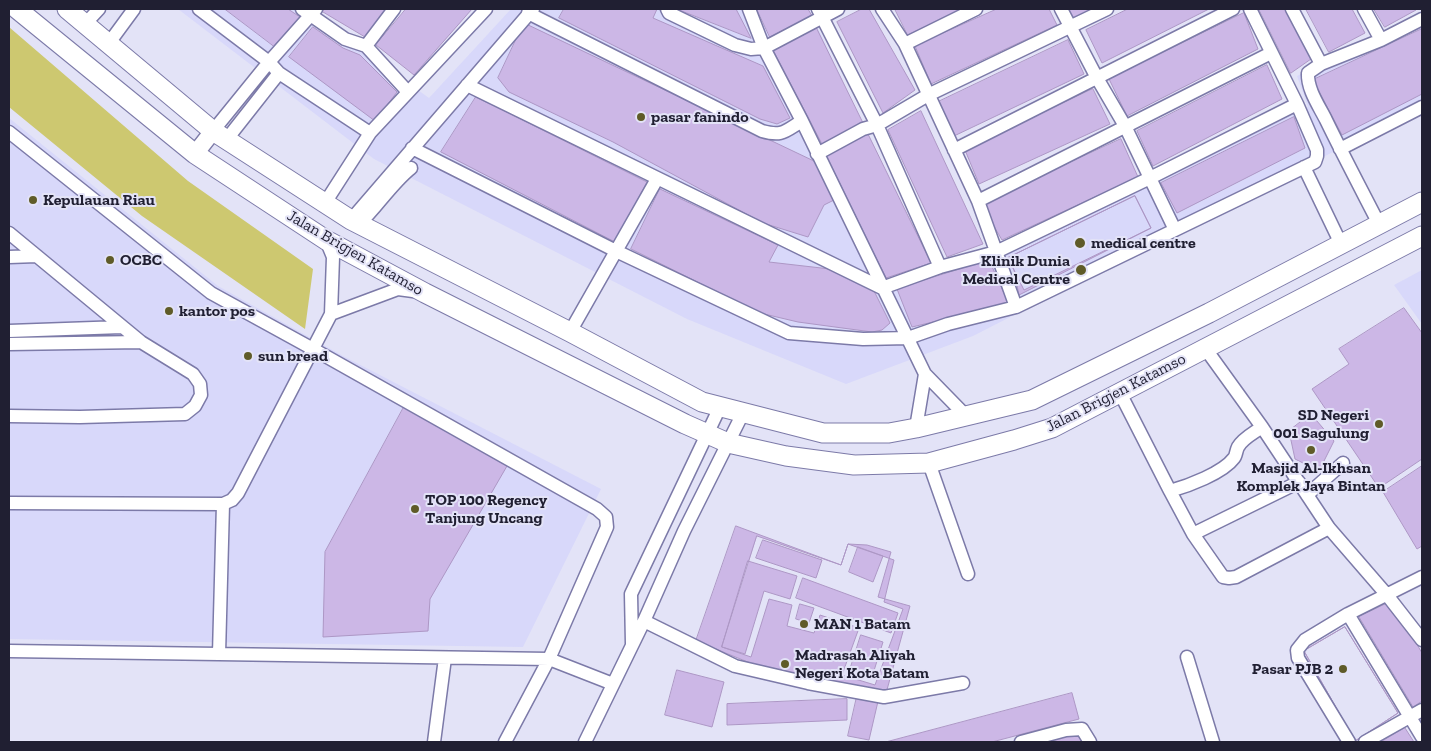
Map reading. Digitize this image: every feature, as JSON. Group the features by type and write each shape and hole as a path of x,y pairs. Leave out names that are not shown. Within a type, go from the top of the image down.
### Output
{"highway":[{"name":"Jalan Brigjen Katamso","path":"16,9 194,154 326,240 425,293 669,416 728,443 786,456 854,465 929,463 1052,428 1205,348 1421,240"},
{"name":"Jalan Brigjen Katamso","path":"67,9 220,135 355,222 702,402 823,433 889,433 1032,400 1209,313 1422,202"}],"main road":[{"path":"194,154 220,135"}],"street":[{"path":"85,24 99,9"},
{"path":"109,44 134,9"},
{"path":"199,9 269,62 279,74 370,133"},
{"path":"366,46 394,9"},
{"path":"325,203 370,133 486,9"},
{"path":"667,9 669,13 735,45 751,49 764,48 820,13 838,9"},
{"path":"749,9 764,48 802,121 925,374 966,416"},
{"path":"882,9 905,44 978,201 1016,307"},
{"path":"905,44 976,9"},
{"path":"1061,9 1096,78 1125,126 1175,230"},
{"path":"817,154 863,130 877,125 928,95 1107,9"},
{"path":"954,150 1233,9"},
{"path":"412,148 616,251 789,333 863,339 908,338 948,324 1016,307 1315,162 1317,150 1297,104 1250,9"},
{"path":"1292,9 1320,64"},
{"path":"1364,9 1382,40"},
{"path":"220,135 269,62 310,11 345,39 366,46 408,92"},
{"path":"355,222 412,148 531,11 762,131 782,134 802,121"},
{"path":"820,13 877,125 940,267"},
{"path":"1379,224 1340,149 1308,80 1308,73 1320,64 1382,40 1422,19"},
{"path":"978,201 1271,53"},
{"path":"220,135 241,121 279,74"},
{"path":"467,85 882,288 940,267 996,252 1150,178 1297,104"},
{"path":"1340,149 1422,107"},
{"path":"9,132 210,293 597,509 606,517 607,527 548,659 505,742"},
{"path":"1304,167 1341,244"},
{"path":"355,222 373,211 401,176 412,168"},
{"path":"570,332 657,179"},
{"path":"9,233 122,327 142,342 194,374 200,384 200,395 195,406 185,414 80,417 9,416"},
{"path":"9,503 223,504 232,500 238,493 331,314 333,257 326,240"},
{"path":"9,257 37,256"},
{"path":"331,314 398,288 425,293"},
{"path":"9,331 122,327"},
{"path":"9,344 142,342"},
{"path":"1205,348 1262,427 1329,528 1387,594 1422,639"},
{"path":"916,428 925,374"},
{"path":"1120,393 1194,534 1223,577 1236,577 1329,528"},
{"path":"632,646 632,594 720,407"},
{"path":"584,742 632,646 684,531 742,413"},
{"path":"1170,491 1188,486 1218,471 1235,458 1238,448 1245,439 1262,427"},
{"path":"929,463 968,574"},
{"path":"1307,495 1343,463"},
{"path":"1194,534 1299,482"},
{"path":"220,654 223,504"},
{"path":"1349,742 1298,658 1297,650 1305,640 1348,614 1422,577"},
{"path":"1348,614 1422,737"},
{"path":"644,621 735,666 884,698 963,683"},
{"path":"9,651 548,659 613,684"},
{"path":"1187,657 1213,742"},
{"path":"434,742 445,658"},
{"path":"1365,742 1422,710"},
{"path":"1021,742 1066,730 1082,729 1090,742"}],"shaded area":[{"path":"178,9 306,9 429,98 511,9 809,9 934,277 1009,252 1308,107 1297,76 1422,14 1422,108 973,336 846,384 687,319 374,159"},
{"path":"9,27 188,181 313,269 305,329 142,216 9,107"},
{"path":"9,118 218,286 343,356 601,489 523,647 9,639"},
{"path":"1422,270 1422,324 1394,285"}],"building":[{"path":"225,9 288,9 300,17 274,46"},
{"path":"325,9 386,9 365,37 323,12"},
{"path":"406,9 472,9 414,75 376,45"},
{"path":"564,9 657,9 653,18 763,66 790,118 777,124 760,119 559,18"},
{"path":"677,9 736,9 751,38"},
{"path":"757,9 808,9 812,16 770,37"},
{"path":"862,9 869,9 915,90 883,113 837,22"},
{"path":"895,9 962,9 908,35"},
{"path":"997,9 1049,9 1057,25 931,84 915,46"},
{"path":"1067,9 1100,9 1074,23"},
{"path":"1128,9 1209,9 1102,63 1086,30"},
{"path":"1259,9 1285,9 1311,59 1291,73"},
{"path":"1306,9 1352,9 1365,33 1329,52"},
{"path":"1374,9 1415,9 1416,10 1385,27"},
{"path":"1244,13 1258,49 1127,116 1109,79"},
{"name":"pasar fanindo","path":"524,23 816,162 834,200 824,205 808,237 763,223 613,142 509,92 498,78"},
{"path":"313,27 343,48 360,55 397,92 375,121 289,57"},
{"path":"816,27 863,123 822,144 773,50"},
{"path":"1422,29 1422,94 1342,135 1313,80"},
{"path":"1068,40 1084,74 954,136 938,102"},
{"path":"1267,65 1282,99 1153,166 1137,131"},
{"path":"1093,89 1110,124 979,184 965,150"},
{"path":"476,97 647,182 615,242 441,152"},
{"path":"921,111 983,244 947,257 888,130"},
{"path":"1294,117 1305,148 1177,213 1161,183"},
{"path":"868,134 931,263 886,278 826,155"},
{"path":"1121,139 1138,177 1002,240 981,204"},
{"path":"660,189 778,245 769,262 830,269 873,289 890,323 882,330 872,332 798,322 760,313 631,249"},
{"name":"medical centre","path":"1135,196 1151,228 1024,290 1008,258"},
{"name":"medical centre","path":"1135,196 1151,228 1019,295 1014,270 1008,258"},
{"path":"989,260 1009,304 912,327 897,289"},
{"name":"SD Negeri 001 Sagulung","path":"1404,308 1422,333 1422,459 1379,488 1312,389 1349,364 1339,349"},
{"name":"TOP 100 Regency Tanjung Uncang","path":"404,407 507,466 430,599 428,631 323,637 325,552"},
{"name":"Masjid Al-Ikhsan Komplek Jaya Bintan","path":"1311,414 1334,441 1319,471 1295,459 1289,431"},
{"path":"1422,466 1422,546 1417,549 1383,492"},
{"name":"MAN 1 Batam","path":"736,526 841,565 848,544 867,545 891,552 878,597 910,606 885,697 765,669 696,641"},
{"path":"757,536 841,565 848,544 894,560 884,602 903,609 875,685 842,675 859,628 820,615 814,633 787,626 792,605 769,599 751,657 722,647"},
{"path":"763,540 822,560 816,578 756,558"},
{"path":"858,547 883,556 873,582 849,572"},
{"path":"748,561 797,576 790,599 764,591 745,654 722,647"},
{"path":"803,578 898,613 891,633 796,598"},
{"path":"800,604 814,608 809,623 796,619"},
{"path":"1386,604 1422,653 1422,701 1413,707 1359,617"},
{"name":"Pasar PJB 2","path":"1345,627 1398,713 1355,741 1304,651"},
{"name":"Pasar PJB 2","path":"1345,627 1398,713 1355,741 1304,651"},
{"path":"861,635 883,642 872,677 850,670"},
{"path":"677,670 724,682 712,727 665,715"},
{"path":"858,692 879,697 869,740 848,736"},
{"path":"1072,693 1079,719 992,742 886,742"},
{"path":"847,699 847,720 727,725 727,704"},
{"path":"1405,728 1414,742 1381,742"},
{"path":"1079,730 1082,742 1034,742"}],"place":[{"name":"pasar fanindo","path":"641,117"},
{"name":"Kepulauan Riau","path":"33,200"},
{"name":"medical centre","path":"1080,243"},
{"name":"OCBC","path":"110,260"},
{"name":"Klinik Dunia Medical Centre","path":"1081,270"},
{"name":"kantor pos","path":"169,311"},
{"name":"sun bread","path":"248,356"},
{"name":"SD Negeri 001 Sagulung","path":"1379,424"},
{"name":"Masjid Al-Ikhsan Komplek Jaya Bintan","path":"1311,450"},
{"name":"TOP 100 Regency Tanjung Uncang","path":"415,509"},
{"name":"MAN 1 Batam","path":"804,624"},
{"name":"Madrasah Aliyah Negeri Kota Batam","path":"785,664"},
{"name":"Pasar PJB 2","path":"1343,669"}]}
